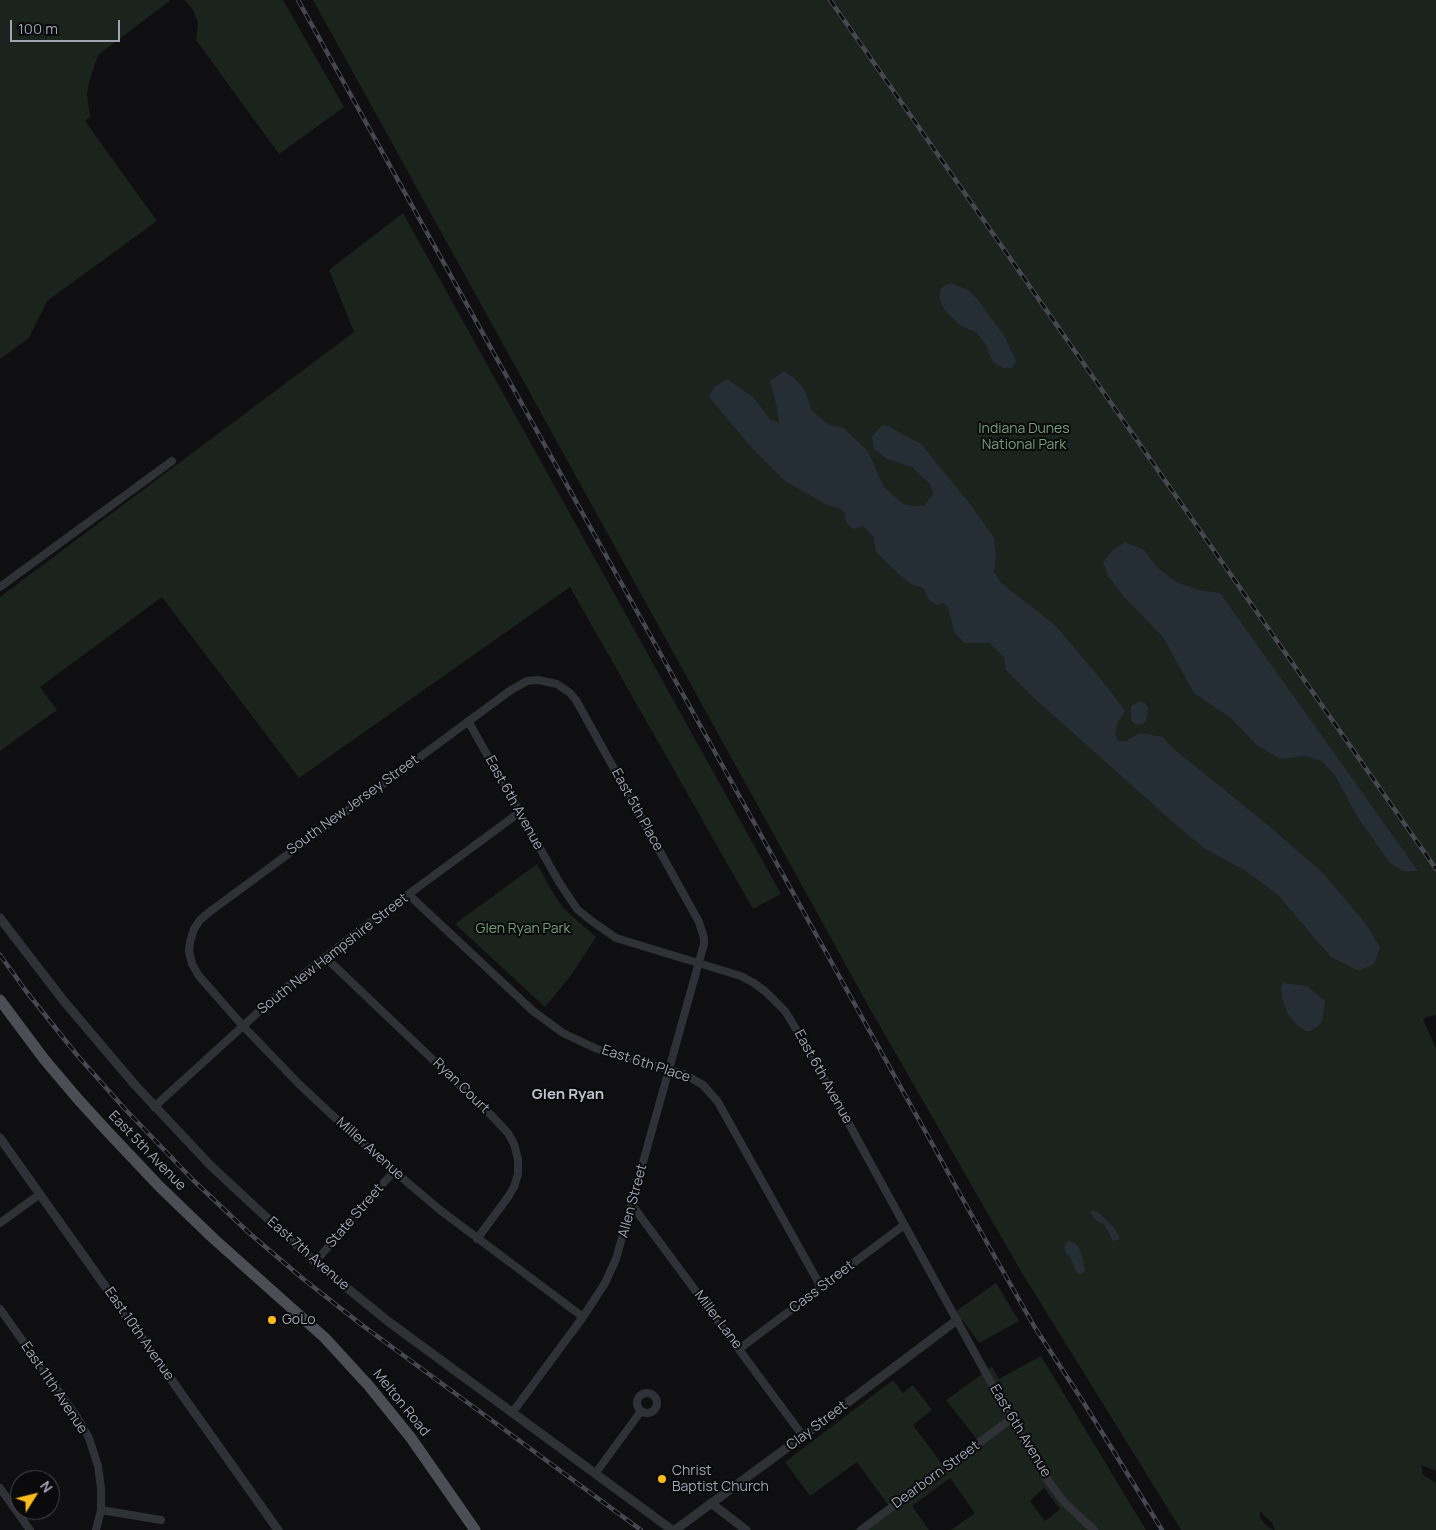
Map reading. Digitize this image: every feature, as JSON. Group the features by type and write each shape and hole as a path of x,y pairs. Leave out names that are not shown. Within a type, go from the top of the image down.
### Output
{"main road":[{"name":"East 5th Avenue","path":"0,1000 50,1065 108,1132 207,1233 290,1306"},
{"name":"Melton Road","path":"290,1306 335,1349 389,1409 475,1530"}],"street":[{"path":"0,587 172,461"},
{"name":"South New Jersey Street","path":"189,951 194,929 208,913 518,685 527,681 538,680"},
{"name":"East 5th Place","path":"538,680 548,681 564,688 581,708 699,922 704,938 704,949 699,963"},
{"name":"East 6th Avenue","path":"468,721 567,896 589,919 616,938 728,971 754,983 785,1011 804,1042 1011,1419 1047,1479 1064,1502 1094,1530"},
{"name":"South New Hampshire Street","path":"154,1107 277,996 364,927 520,812"},
{"name":"East 6th Place","path":"409,895 548,1024 597,1049 684,1074 698,1081 711,1092 821,1287"},
{"name":"East 7th Avenue","path":"0,918 63,1000 154,1107 211,1166 316,1262 389,1322 674,1530"},
{"name":"Miller Avenue","path":"189,951 192,964 199,976 243,1026 299,1084 394,1171 477,1239 583,1317"},
{"name":"Ryan Court","path":"325,958 495,1120 508,1134 514,1144 518,1159 518,1174 514,1187 477,1239"},
{"name":"Allen Street","path":"512,1413 583,1317 605,1283 616,1259 699,963"},
{"name":"East 10th Avenue","path":"0,1138 278,1530"},
{"name":"State Street","path":"316,1262 394,1171"},
{"path":"0,1223 40,1194"},
{"name":"Miller Lane","path":"632,1205 803,1436"},
{"name":"Cass Street","path":"739,1348 904,1225"},
{"name":"East 11th Avenue","path":"0,1309 72,1410 93,1447 101,1488 101,1510 96,1530"},
{"name":"Clay Street","path":"674,1530 957,1320"},
{"path":"595,1474 641,1411"},
{"name":"Dearborn Street","path":"861,1530 1011,1419"},
{"path":"0,1488 30,1530"},
{"path":"712,1503 746,1530"},
{"path":"101,1510 161,1520"}],"green space":[{"path":"0,0 171,0 98,55 87,94 90,117 85,121 157,221 47,301 29,338 0,359"},
{"path":"185,0 283,0 344,107 279,154 196,40 198,23 193,10"},
{"name":"Indiana Dunes National Park","path":"313,0 1436,0 1436,1015 1426,1017 1423,1020 1436,1048 1436,1471 1421,1465 1423,1475 1436,1483 1436,1530 1275,1530 1272,1523 1260,1511 1260,1518 1273,1530 1181,1530 1022,1273 869,1007"},
{"path":"403,213 781,894 753,909 570,587 299,778 162,597 40,687 57,710 0,751 0,597 354,332 329,270"},
{"name":"Glen Ryan Park","path":"537,864 564,909 596,937 572,974 545,1007 455,924"},
{"path":"996,1283 1019,1321 979,1343 956,1311"},
{"path":"1041,1356 1146,1530 951,1530 975,1513 950,1478 912,1506 929,1530 855,1530 888,1505 857,1462 810,1496 785,1462 893,1380 903,1393 913,1385 932,1410 913,1425 945,1468 979,1442 946,1400 992,1367 999,1379","holes":["1044,1488 1060,1509 1045,1521 1030,1501"]}],"shaded area":[{"path":"951,283 968,290 978,300 1005,337 1016,361 1012,368 1003,368 993,362 986,345 976,332 961,326 945,311 939,298 941,288"},
{"path":"784,371 804,389 812,411 829,425 843,428 867,450 884,487 903,504 925,505 933,494 930,484 912,467 887,459 874,449 872,437 880,427 886,425 921,444 970,504 994,538 996,557 994,572 1001,583 1056,626 1125,711 1118,722 1115,733 1118,741 1126,741 1140,733 1163,737 1174,749 1323,873 1366,924 1380,948 1374,964 1359,971 1331,957 1277,894 1246,871 1205,849 1034,698 1006,670 1004,657 990,643 965,643 955,633 948,608 944,603 937,605 929,600 923,588 911,584 893,569 876,552 874,537 863,526 853,529 846,522 845,513 839,508 827,505 785,481 752,448 709,397 714,387 727,379 753,397 770,419 779,423 770,381"},
{"path":"1125,542 1144,550 1158,568 1176,582 1199,590 1220,593 1418,871 1403,871 1390,863 1357,816 1336,777 1322,761 1304,756 1280,759 1257,745 1231,718 1194,693 1163,637 1124,597 1108,576 1103,562 1113,550"},
{"path":"1139,702 1145,703 1148,708 1144,724 1137,725 1132,722 1130,712 1132,705"},
{"path":"1283,983 1307,986 1325,1001 1322,1022 1317,1027 1310,1031 1305,1031 1288,1014 1282,998 1281,988"},
{"path":"1093,1210 1099,1213 1115,1229 1119,1240 1113,1241 1104,1224 1098,1222 1093,1217 1090,1212"},
{"path":"1069,1241 1079,1247 1085,1269 1082,1274 1076,1272 1071,1259 1065,1251 1065,1243"}],"railway":[{"path":"298,0 991,1250 1034,1326 1162,1530"},
{"path":"830,0 1436,869"},
{"path":"0,955 77,1055 124,1108 194,1181 248,1232 302,1278 362,1325 641,1530"}],"place":[{"name":"GoLo","path":"272,1320"},
{"name":"Christ Baptist Church","path":"662,1479"}],"district":[{"name":"Glen Ryan","path":"568,1095"}]}
